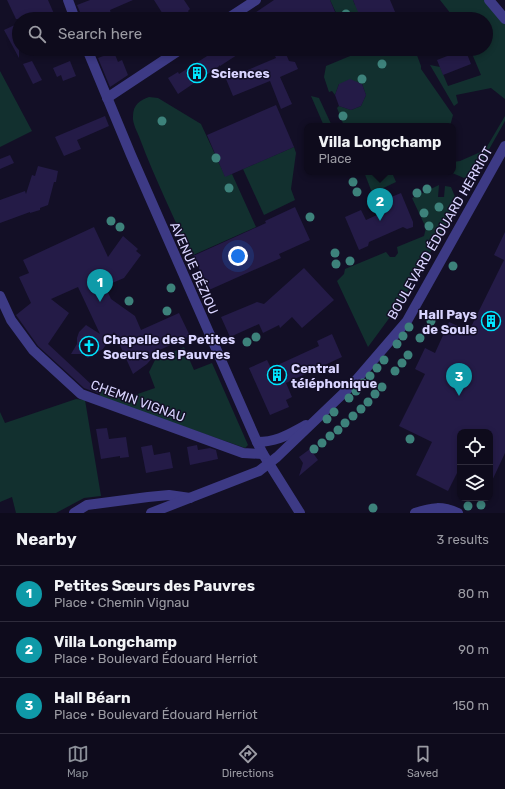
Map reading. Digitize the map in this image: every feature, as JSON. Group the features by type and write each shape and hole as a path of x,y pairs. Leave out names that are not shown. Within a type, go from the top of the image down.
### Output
{"street":[{"path":"68,0 73,12"},
{"path":"238,12 256,0"},
{"path":"489,0 505,19"},
{"name":"AVENUE BÉZIOU","path":"90,56 140,177 257,442 300,513"},
{"path":"107,98 170,56"},
{"name":"BOULEVARD ÉDOUARD HERRIOT","path":"151,513 259,471 269,464 351,386 407,321 505,146"},
{"name":"CHEMIN VIGNAU","path":"0,296 12,320 33,350 81,394 243,452 263,454"},
{"name":"BOULEVARD ÉDOUARD HERRIOT","path":"257,442 276,441 315,421"},
{"path":"74,513 87,505 169,494 190,498"},
{"path":"415,513 442,507 458,513"}],"green space":[{"path":"330,0 353,0 355,5 367,0 378,8 369,12 336,12"},
{"path":"440,0 486,0 505,23 505,99 491,88 456,95 458,103 454,106 430,65 440,67 448,86 481,75 473,56 493,56 493,12 449,12"},
{"path":"350,56 417,56 421,69 453,115 451,123 343,123 337,108 339,106 351,110 361,106 366,95 362,84 339,84 335,95 332,91 329,92 324,77 326,66"},
{"path":"0,71 32,131 0,147"},
{"path":"311,96 319,98 331,123 323,123"},
{"path":"149,97 158,98 201,124 225,176 232,174 256,227 191,256 152,169 133,122 134,109 140,101"},
{"path":"505,116 505,121 474,176 464,178 456,175 456,162 485,150"},
{"path":"294,147 296,153 291,189 295,200 264,215 243,169"},
{"path":"365,175 393,175 396,182 375,192 371,190"},
{"path":"439,185 438,197 444,197 445,186 451,187 458,204 404,298 368,347 337,281 344,274 345,269 386,252 390,257 395,257 398,253 397,247 424,236 426,228 412,198"},
{"path":"184,347 194,370 212,363 248,445 245,448 99,397 102,388 126,398 155,388 149,372 155,360"},
{"path":"76,399 85,400 101,496 84,498 56,513 16,513 12,497 0,502 0,412 5,423"}],"building":[{"path":"7,0 48,0 53,12 13,12"},
{"path":"90,0 133,0 110,10 110,12 80,12 77,5"},
{"path":"154,0 184,0 190,9 189,12 162,12"},
{"path":"274,0 330,0 335,12 256,12"},
{"path":"353,0 390,0 395,12 358,12"},
{"path":"12,26 12,45 4,30"},
{"path":"103,56 116,56 118,62 122,60 128,75 110,87 98,58"},
{"name":"Sciences","path":"207,56 235,56 178,94 168,78 178,72 179,74"},
{"path":"275,56 287,56 289,61 295,62 298,69 280,77 292,104 281,109 270,81 233,96 226,79 276,58"},
{"path":"447,56 468,56 471,64 443,75 437,60"},
{"path":"32,61 42,80 33,84 23,64"},
{"path":"70,61 76,76 63,81 61,75 57,77 53,68"},
{"path":"350,79 362,84 366,95 361,106 351,110 339,106 335,95 339,84"},
{"path":"276,105 294,147 225,177 207,135"},
{"path":"105,116 109,126 77,140 81,149 64,156 55,137"},
{"path":"10,155 14,163 0,169 0,159"},
{"path":"38,166 58,171 48,205 40,208 40,210 0,223 0,200 25,191 26,194 32,175 35,176"},
{"path":"401,193 413,222 413,227 407,229 403,227 369,242 368,246 359,250 345,217 361,210 366,220 388,210 384,200"},
{"path":"295,207 310,240 279,254 281,258 209,290 193,256 266,223 265,221"},
{"path":"94,227 108,257 123,236 138,249 136,251 141,255 124,278 105,286 111,299 135,316 141,330 179,313 190,336 151,354 153,357 147,364 133,374 114,332 103,349 90,355 88,358 83,354 71,354 77,344 79,332 86,325 100,334 78,287 51,299 69,313 48,344 92,385 102,388 100,394 84,388 38,346 16,315 31,303 19,277 29,273 23,260"},
{"path":"505,232 505,453 493,479 493,429 457,429 457,473 448,491 416,475 432,442 399,426 425,374 415,369 425,348 435,353 449,322 469,331 504,260 494,255"},
{"path":"304,268 334,300 302,328 292,317 280,328 279,325 263,333 259,324 230,337 221,317 257,302 264,304"},
{"name":"Central téléphonique","path":"332,334 342,357 286,383 292,397 286,400 289,407 270,415 249,368 267,360 271,368 319,346 317,341"},
{"path":"107,428 109,439 126,437 129,457 120,458 120,456 101,459 96,429"},
{"path":"152,445 154,455 170,452 173,468 146,473 141,447"},
{"path":"197,445 198,450 210,448 216,450 218,459 190,465 187,447"},
{"path":"310,449 318,460 299,476 303,463 299,457"}],"place":[{"name":"Sciences","path":"197,73"},
{"name":"Villa Longchamp","path":"380,221"},
{"name":"Petites Sœurs des Pauvres","path":"100,302"},
{"name":"Hall Pays de Soule","path":"491,321"},
{"name":"Chapelle des Petites Soeurs des Pauvres","path":"89,346"},
{"name":"Central téléphonique","path":"277,375"},
{"name":"Hall Béarn","path":"459,396"}]}
